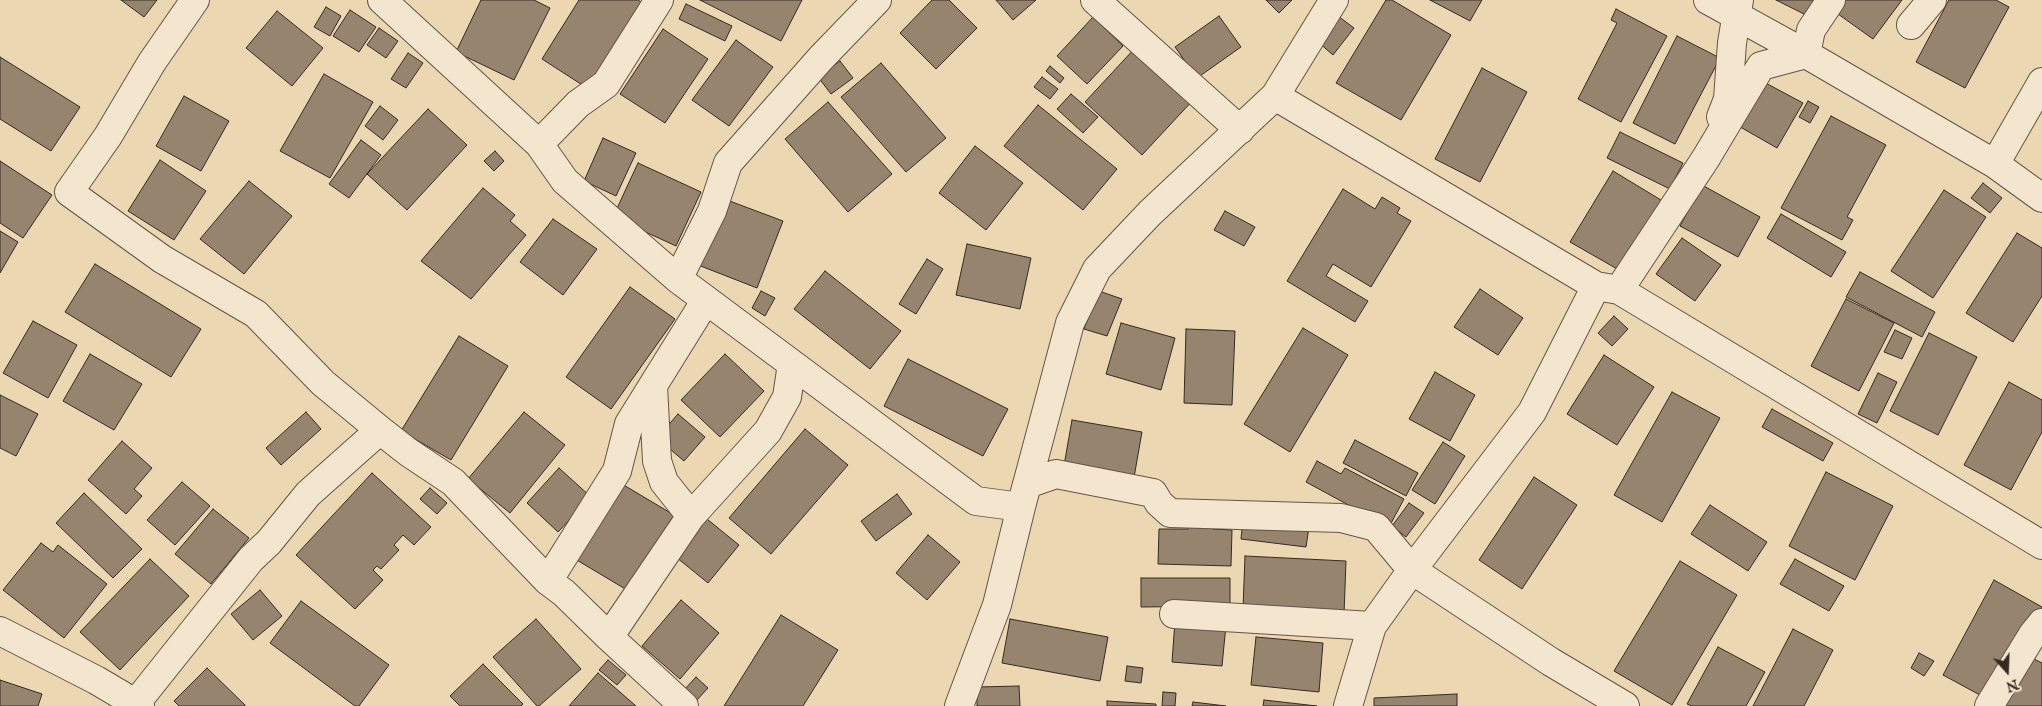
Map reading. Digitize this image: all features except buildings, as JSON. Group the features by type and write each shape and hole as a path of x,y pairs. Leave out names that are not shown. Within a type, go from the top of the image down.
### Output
{"street":[{"path":"195,0 152,62 108,136 69,192 162,259 256,314 323,383 408,452 453,482 548,581 564,593 684,706"},
{"path":"382,0 539,144 565,181 678,279 976,501 1021,507"},
{"path":"539,144 578,104 606,84 660,0"},
{"path":"678,279 712,211 728,163 821,58 876,0"},
{"path":"1095,0 1240,130"},
{"path":"1021,507 1070,323 1097,269 1150,213 1275,96 1334,0"},
{"path":"1708,0 1738,8 1806,54 1995,164 2042,198"},
{"path":"1806,54 1811,30 1831,0"},
{"path":"1911,25 1932,0"},
{"path":"1706,158 1728,99 1738,8"},
{"path":"1348,706 1372,626 1532,412 1608,288 1706,158 1761,66 1806,54"},
{"path":"1995,164 2042,82"},
{"path":"1275,96 1608,288 2042,545"},
{"path":"548,581 618,471 629,424 706,300"},
{"path":"609,637 691,516 768,430 787,398 792,364"},
{"path":"653,386 656,461 664,482 691,516"},
{"path":"0,631 138,704 251,559 268,542 308,494 380,430"},
{"path":"959,706 997,605 1027,484 1056,474 1153,493 1159,504 1170,513 1340,518 1376,527 1412,570 1550,662 1624,706"},
{"path":"1174,614 1372,626"},
{"path":"1989,706 2033,634 2042,623"}]}
